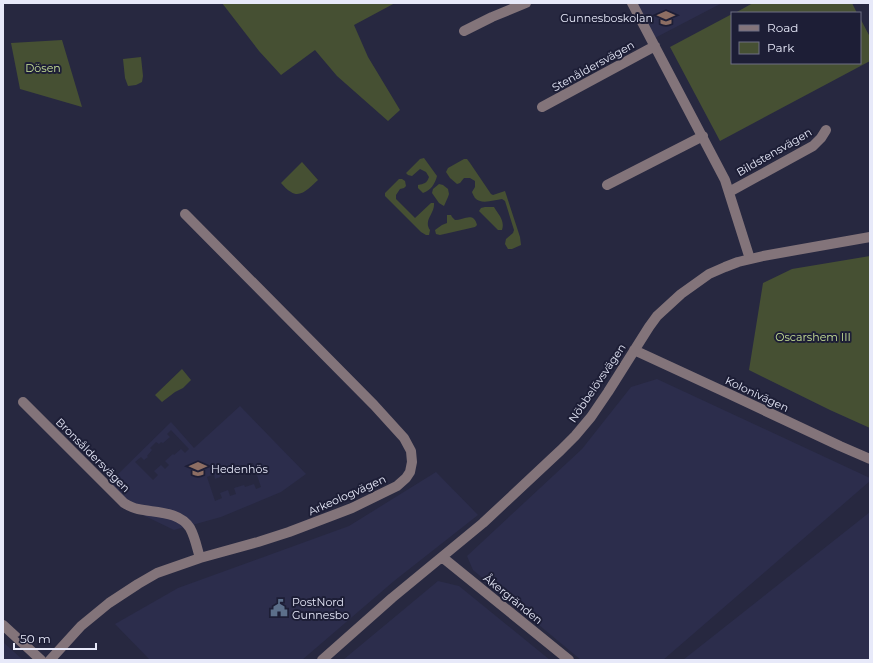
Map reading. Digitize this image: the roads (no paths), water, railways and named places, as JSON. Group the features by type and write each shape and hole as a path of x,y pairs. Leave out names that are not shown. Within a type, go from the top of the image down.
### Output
{"street":[{"path":"464,31 492,17 526,3"},
{"path":"632,3 725,180 750,259"},
{"name":"Stenåldersvägen","path":"542,107 654,46"},
{"name":"Bildstensvägen","path":"729,192 813,146 826,130"},
{"path":"607,185 703,136"},
{"name":"Arkeologvägen","path":"50,660 81,626 109,603 157,573 200,558 289,532 352,508 397,486 410,472 412,462 411,451 404,438 395,427 185,214"},
{"name":"Nöbbelövsvägen","path":"324,659 392,598 493,514 571,441 591,417 657,316 681,294 709,274 724,267 750,259 870,237"},
{"name":"Kolonivägen","path":"634,350 870,459"},
{"name":"Bronsåldersvägen","path":"23,402 124,503 130,507 170,514 183,520 193,533 200,558"},
{"name":"Åkergränden","path":"442,557 569,660"},
{"path":"3,625 41,660"}],"place":[{"name":"Gunnesboskolan","path":"666,18"},
{"name":"Hedenhös","path":"198,469"},
{"name":"PostNord Gunnesbo","path":"279,608"}],"park label":[{"name":"Dösen","path":"43,68"},
{"name":"Oscarshem III","path":"813,337"}]}
